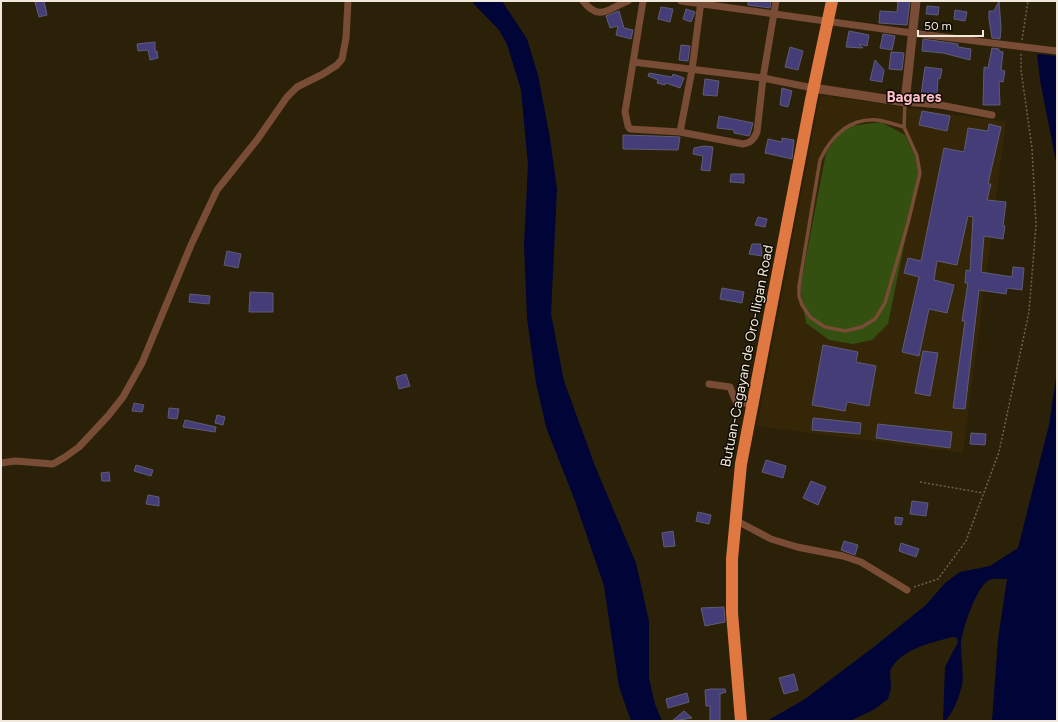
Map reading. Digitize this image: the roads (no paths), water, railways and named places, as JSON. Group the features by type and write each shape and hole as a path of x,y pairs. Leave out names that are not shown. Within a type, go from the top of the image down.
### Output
{"highway":[{"name":"Butuan-Cagayan de Oro-Iligan Road","path":"741,718 732,613 735,520 741,464 813,88 832,1"}],"street":[{"path":"1,463 15,461 52,464 65,457 79,447 108,416 123,397 142,363 191,245 217,190 257,140 287,97 297,87 323,74 337,65 342,59 346,38 348,1"},
{"path":"583,1 591,10 599,13 628,1"},
{"path":"643,1 625,112 628,126 630,128 680,132 743,144 749,143 757,132 763,78 776,1"},
{"path":"681,1 701,2 774,14 912,33 1057,51"},
{"path":"905,102 916,1"},
{"path":"680,132 692,70 701,2"},
{"path":"633,62 763,78 813,88 905,102 940,105 992,115"},
{"path":"709,384 727,386 730,388 736,402 752,404"},
{"path":"735,520 771,539 797,547 842,556 860,562 907,590"}],"lane":[{"path":"904,127 876,120 852,124 838,133 827,145 820,160 799,296 806,312 810,317 825,327 844,331 862,327 875,319 885,303 908,223 920,173 917,156 904,127 905,102"}],"district":[{"name":"Bagares","path":"914,97"}]}
